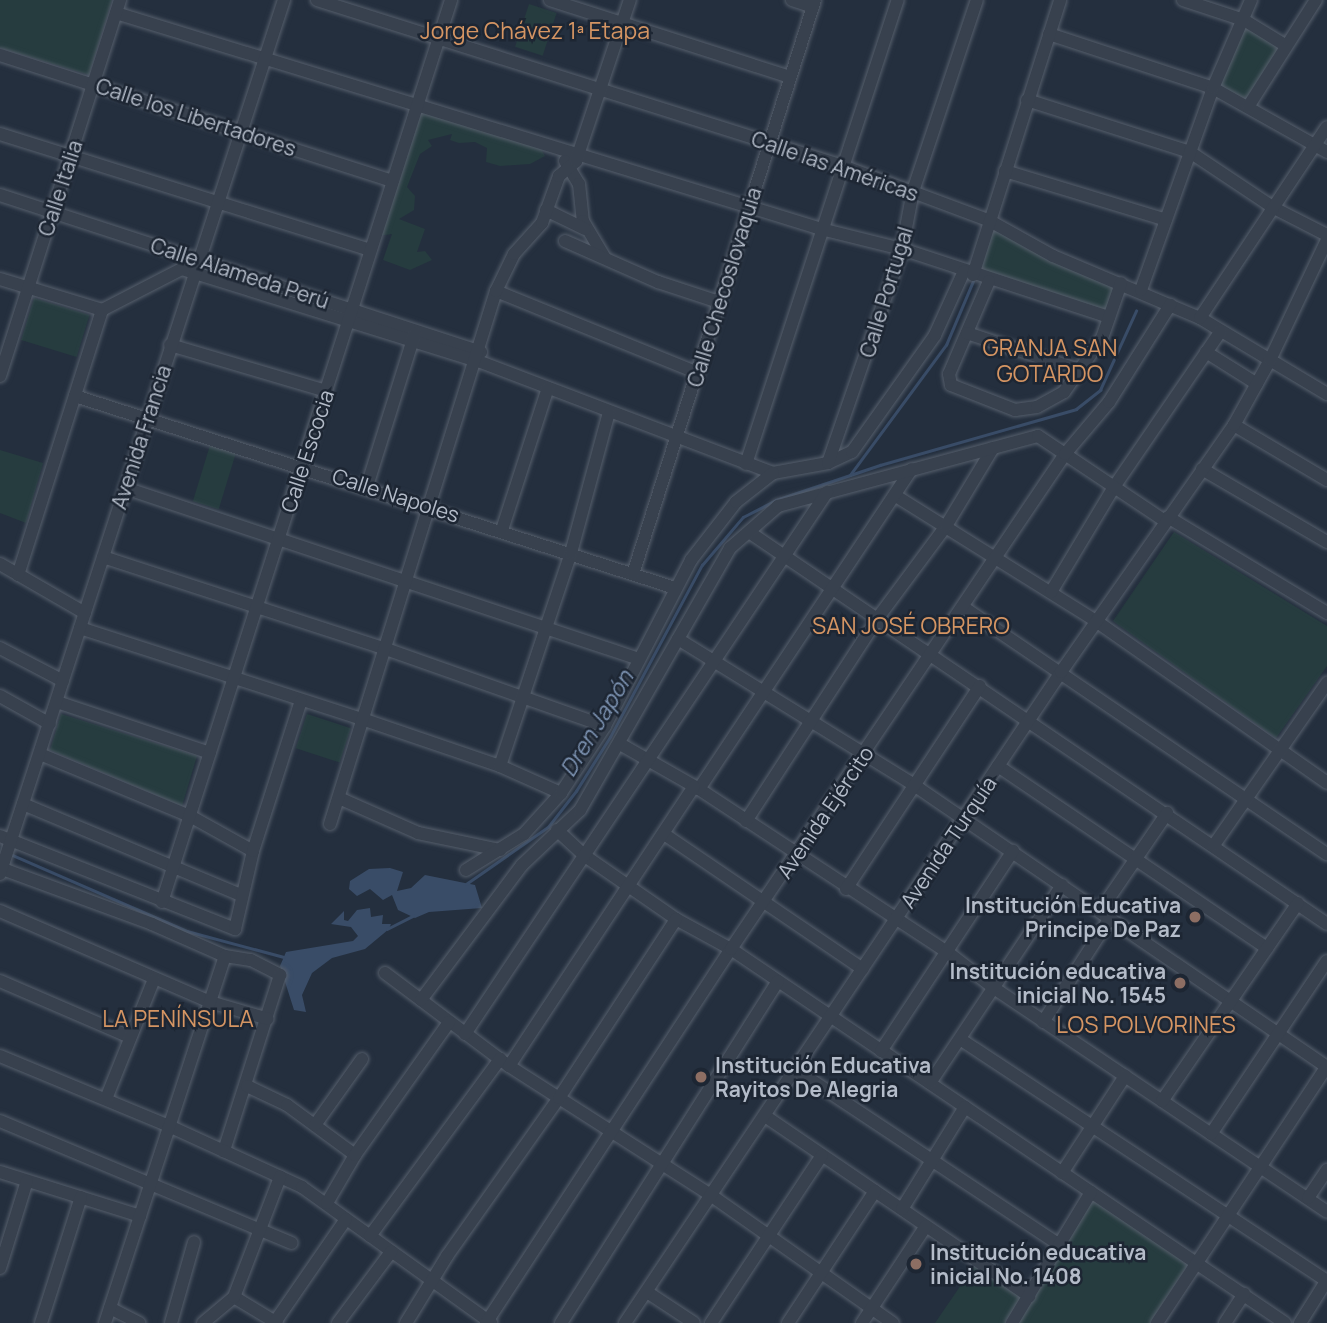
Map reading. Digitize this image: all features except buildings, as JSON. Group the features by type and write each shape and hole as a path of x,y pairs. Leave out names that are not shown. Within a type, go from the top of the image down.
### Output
{"street":[{"name":"Avenida Francia","path":"1,868 7,840 40,754 125,488 192,266 284,0"},
{"name":"Calle las Américas","path":"317,0 843,166 990,221 1054,256 1140,290 1200,318 1327,394"},
{"name":"Calle Escocia","path":"162,902 451,0"},
{"path":"550,0 790,76"},
{"path":"330,824 365,720 406,578 479,356 496,291 514,254 535,234 559,176 574,160 601,90 630,0"},
{"path":"792,0 814,4"},
{"path":"746,464 825,230 843,166 898,0"},
{"name":"Calle Portugal","path":"828,463 902,249 913,191 977,0"},
{"path":"1183,0 1244,20 1285,45"},
{"path":"1140,290 1213,88 1251,0"},
{"path":"1248,107 1316,0"},
{"path":"466,870 524,834 561,793 605,726 675,588 715,526 773,473 828,463 852,452 881,414 934,335 968,273 990,221 1049,34 1055,1"},
{"name":"Calle Checoslovaquia","path":"633,574 814,4"},
{"path":"118,6 263,59 551,147 574,160 902,249 989,281 1109,317"},
{"name":"Calle Italia","path":"0,376 5,349 29,287 118,6"},
{"path":"1049,34 1213,88 1327,152"},
{"name":"Calle los Libertadores","path":"0,55 392,181"},
{"path":"1027,100 1190,152 1274,208 1327,238"},
{"path":"1200,318 1327,127"},
{"path":"0,134 370,250"},
{"path":"574,160 588,231"},
{"path":"1004,171 1166,220"},
{"name":"Calle Alameda Perú","path":"0,195 192,266 479,356 548,388 773,473"},
{"path":"545,210 575,220 588,231 606,258"},
{"name":"Avenida Turquía","path":"625,1323 1061,672 1234,425 1270,360 1327,238"},
{"path":"565,241 719,302"},
{"path":"0,279 102,310 192,266"},
{"path":"989,281 949,374 951,384 976,397 1015,410 1037,407 1064,392 1082,371 1109,317 1121,283"},
{"path":"496,291 698,373"},
{"name":"Avenida Ejército","path":"488,1322 732,949 1065,454 1109,402 1170,305"},
{"path":"18,575 102,310"},
{"path":"1051,592 1114,487 1221,331"},
{"path":"967,332 1082,371"},
{"path":"367,486 415,334"},
{"path":"170,345 326,391"},
{"path":"1206,352 1257,384"},
{"path":"502,530 548,388"},
{"name":"Calle Napoles","path":"75,396 430,506 675,588"},
{"path":"500,766 570,553 609,412"},
{"path":"1234,425 1327,480"},
{"path":"421,1000 522,864 580,810 730,548 778,506 1038,436 1114,487 1327,613"},
{"path":"746,821 877,619 946,526 993,448"},
{"path":"370,1236 504,1063 629,887 833,591 912,468"},
{"path":"1202,469 1327,542"},
{"path":"125,488 406,578 639,659"},
{"path":"465,1034 715,658 786,558 827,492"},
{"path":"896,496 1096,621 1276,750 1327,783"},
{"path":"749,532 833,591 1030,719 1327,924"},
{"path":"103,557 256,610 386,649 605,726"},
{"path":"0,564 85,613"},
{"path":"963,607 1327,854"},
{"path":"80,628 233,681 365,720 500,766 561,793"},
{"path":"678,639 715,658 763,691 865,752 1327,1067 1157,1323"},
{"path":"0,648 63,681"},
{"path":"1214,845 1276,750 1327,683"},
{"path":"846,889 980,686"},
{"path":"0,696 50,724"},
{"path":"7,840 235,929 253,851 301,701"},
{"path":"57,702 210,753"},
{"path":"620,744 696,788 795,856 946,951 994,988 1327,1212"},
{"path":"40,754 190,816 253,851"},
{"path":"998,766 1267,948"},
{"path":"339,798 418,833 500,850"},
{"path":"23,804 241,895"},
{"path":"1043,1021 1135,859 1167,813"},
{"path":"557,830 585,856 676,919 732,949 1285,1323"},
{"path":"664,834 863,969"},
{"path":"881,1051 1013,851"},
{"path":"1,868 152,924 225,956 251,960 280,975 247,1086 224,1151"},
{"path":"930,1083 1062,885"},
{"path":"1162,1101 1298,903"},
{"path":"0,911 209,1002 268,1019"},
{"path":"406,1323 559,1098 676,919"},
{"path":"105,1323 225,956"},
{"path":"1211,1134 1327,961"},
{"path":"385,973 504,1063 712,1196 892,1323"},
{"path":"106,1099 155,979"},
{"path":"0,981 130,1037"},
{"path":"561,1323 778,981"},
{"path":"327,1203 355,1155 449,1022"},
{"path":"960,1039 1094,1124 1327,1280 1300,1323"},
{"path":"0,1056 169,1126 280,1177 327,1203 488,1322"},
{"path":"315,1125 362,1059"},
{"path":"796,1070 1059,1245"},
{"path":"1062,1172 1125,1076"},
{"path":"247,1086 287,1105 355,1155"},
{"path":"902,1209 965,1107"},
{"path":"765,1116 1028,1296"},
{"path":"0,1121 292,1243"},
{"path":"710,1323 822,1155"},
{"path":"1308,1198 1327,1170"},
{"path":"0,1172 140,1216"},
{"path":"203,1323 234,1297 257,1228 280,1177"},
{"path":"0,1268 27,1181"},
{"path":"788,1323 875,1191"},
{"path":"1012,1323 1091,1192"},
{"path":"41,1323 81,1198"},
{"path":"234,1297 276,1322 346,1219"},
{"path":"862,1323 926,1226"},
{"path":"170,1323 194,1242"},
{"path":"338,1323 391,1252"},
{"path":"647,1292 694,1323"},
{"path":"1225,1323 1244,1294"},
{"path":"110,1308 139,1323"},
{"path":"251,1323 258,1311"}],"green space":[{"path":"0,0 112,0 89,75 0,48"},
{"path":"529,4 557,13 543,56 515,47"},
{"path":"1244,24 1282,45 1247,105 1216,87"},
{"path":"416,106 540,147 545,156 530,164 500,166 486,162 487,148 475,142 459,143 450,140 452,134 428,140 432,146 420,154 407,187 415,196 414,210 399,219 425,229 417,252 425,251 432,260 410,270 383,260 392,234 377,236"},
{"path":"992,228 1027,249 1115,286 1107,312 978,271"},
{"path":"34,298 89,315 77,357 21,340"},
{"path":"211,442 237,450 219,509 193,501"},
{"path":"0,450 43,463 26,523 0,513"},
{"path":"1174,532 1327,626 1327,666 1276,738 1113,621"},
{"path":"61,714 197,756 182,806 50,750"},
{"path":"307,714 351,728 340,762 296,748"},
{"path":"1092,1198 1189,1263 1150,1323 1015,1323"},
{"path":"974,1266 1023,1297 1005,1323 935,1323"}],"water":[{"path":"390,868 403,872 397,891 411,888 425,875 475,885 482,908 429,912 415,918 398,910 392,895 383,900 370,889 357,896 349,889 350,881 369,869"},
{"path":"370,908 371,917 383,915 382,924 391,924 389,929 365,949 332,958 312,973 302,995 306,1012 294,1010 280,966 286,952 353,941 358,936 351,927 331,924 344,911 344,920 348,921 357,910"}],"waterway":[{"path":"850,475 946,345 973,281"},
{"name":"Dren Japón","path":"466,884 548,827 576,791 610,737 702,565 743,517 776,500 880,465 1076,409 1100,390 1136,311"},
{"name":"Dren Japón","path":"10,854 187,931 284,957"},
{"name":"Dren Japón","path":"387,929 413,916"}],"place":[{"name":"Institución Educativa Principe De Paz","path":"1195,917"},
{"name":"Institución educativa inicial No. 1545","path":"1180,983"},
{"name":"Institución Educativa Rayitos De Alegria","path":"701,1077"},
{"name":"Institución educativa inicial No. 1408","path":"916,1264"}],"district":[{"name":"Jorge Chávez 1ª Etapa","path":"535,30"},
{"name":"GRANJA SAN GOTARDO","path":"1050,360"},
{"name":"SAN JOSÉ OBRERO","path":"911,625"},
{"name":"LA PENÍNSULA","path":"178,1018"},
{"name":"LOS POLVORINES","path":"1146,1024"}]}
